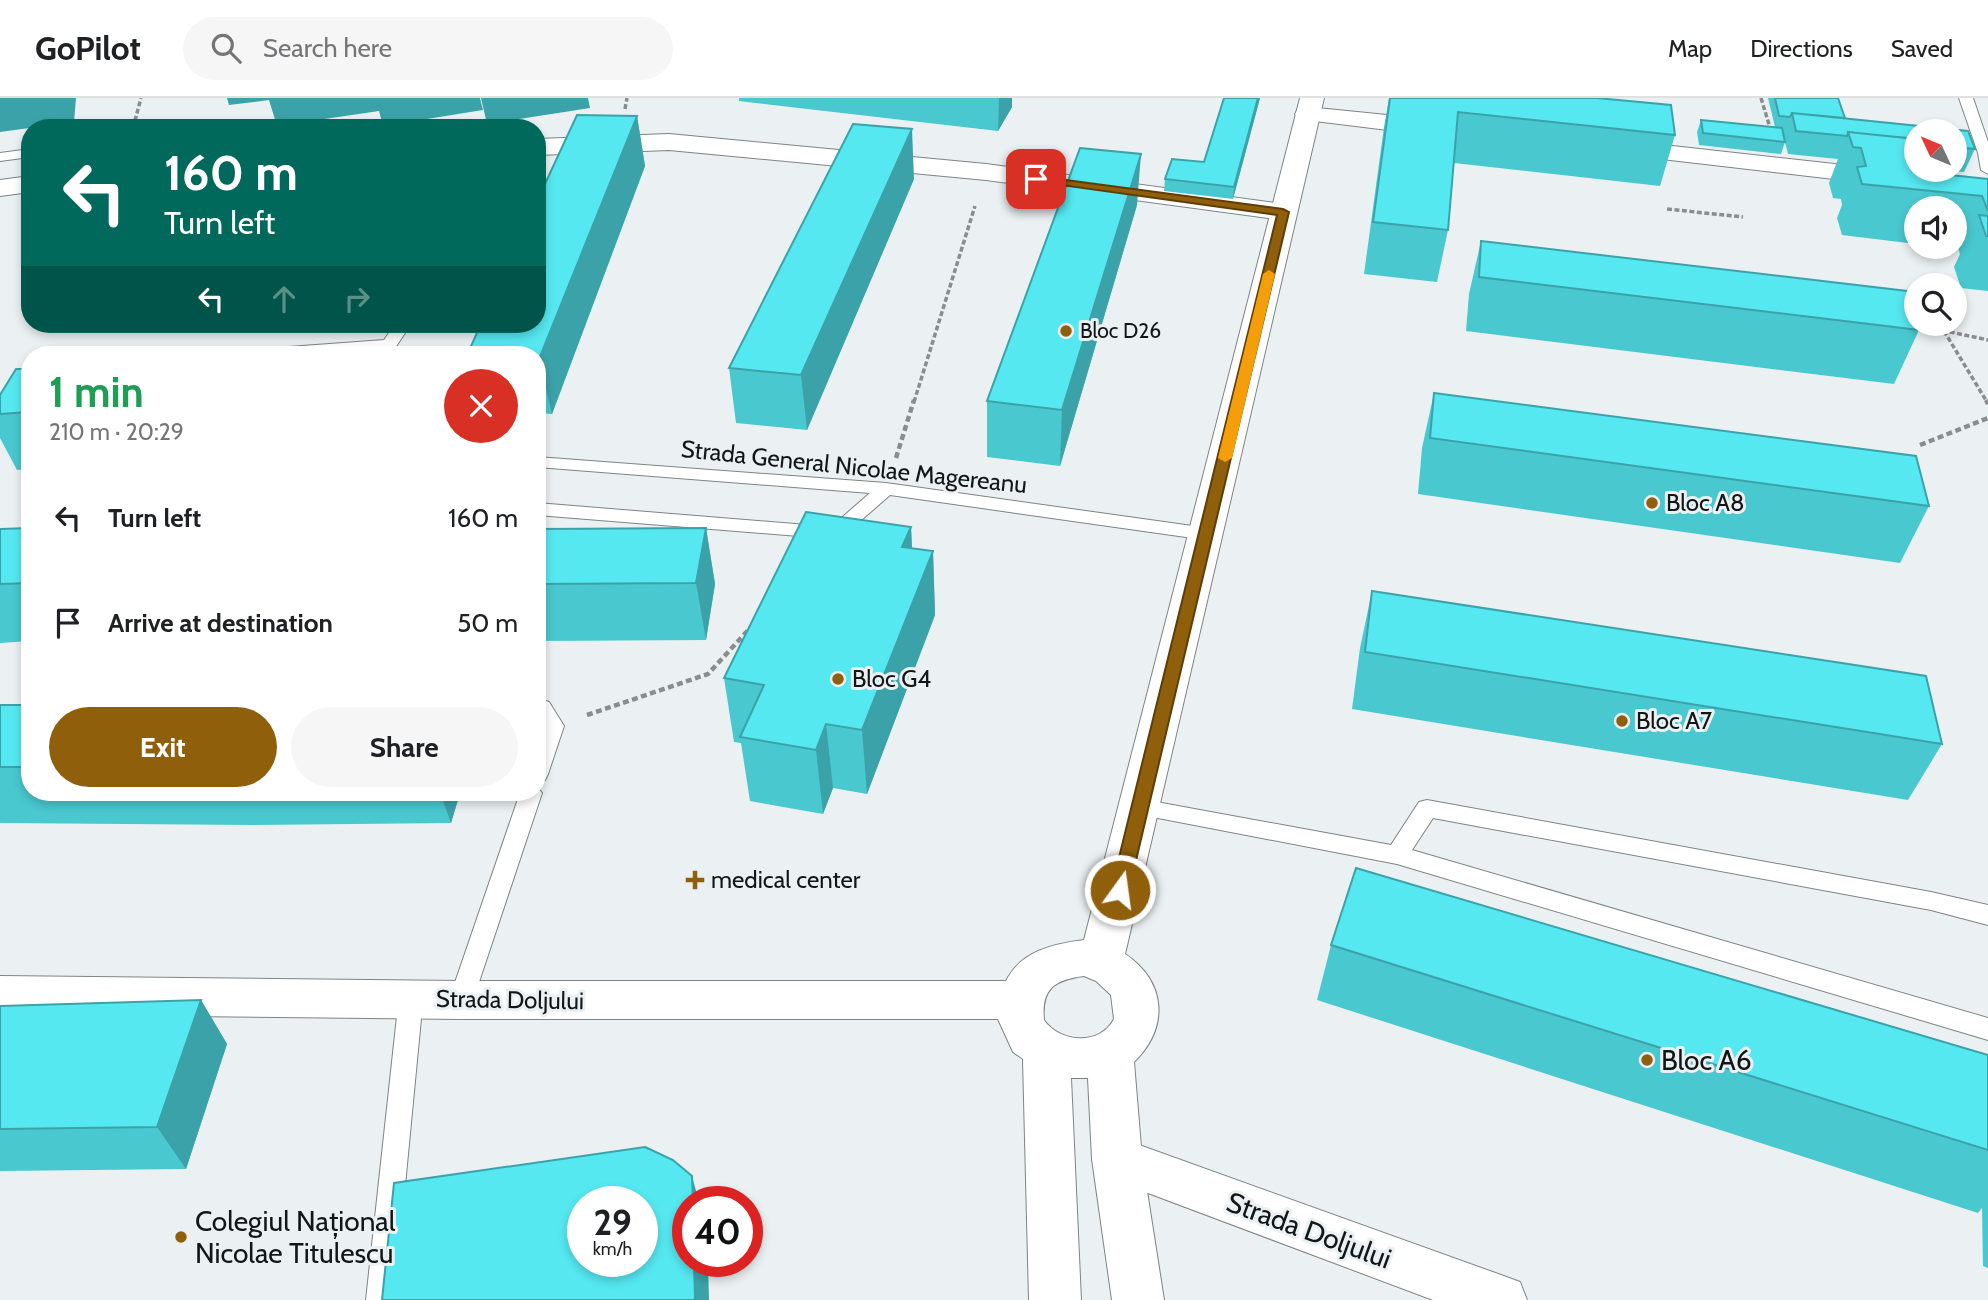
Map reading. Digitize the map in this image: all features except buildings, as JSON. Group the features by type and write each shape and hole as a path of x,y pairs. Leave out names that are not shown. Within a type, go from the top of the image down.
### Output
{"street":[{"path":"1101,961 1310,106 1456,130"},
{"path":"546,147 669,142 986,172 1283,212"},
{"path":"1588,145 1988,189"},
{"path":"0,188 21,185"},
{"path":"1072,958 1101,961 1117,970 1129,983 1137,999 1139,1016 1126,1041 1110,1052 1089,1058 1068,1058 1046,1050 1030,1037 1020,1017 1019,1000 1024,985 1041,968 1059,960 1072,958"},
{"name":"Strada Doljului","path":"0,995 461,1000 1019,1000"},
{"path":"1046,1050 1055,1300"},
{"path":"1110,1052 1117,1159 1138,1300"},
{"name":"Strada Doljului","path":"1117,1159 1501,1300"}],"lane":[{"path":"1966,98 1988,170"},
{"path":"0,157 21,154"},
{"path":"375,346 389,345 397,333"},
{"name":"Strada General Nicolae Magereanu","path":"546,463 886,489 1207,534"},
{"path":"546,510 835,533 886,489"},
{"path":"546,713 554,726 546,749"},
{"path":"461,1000 528,801"},
{"path":"1140,807 1397,855 1988,1029"},
{"path":"1397,855 1427,808 1918,899 1988,915"},
{"path":"380,1300 411,998"}],"path":[{"path":"135,119 141,98"},
{"path":"1761,98 1772,135"},
{"path":"886,489 986,172"},
{"path":"1667,209 1743,217"},
{"path":"1967,335 1988,340"},
{"path":"1947,336 1988,404"},
{"path":"1920,445 1988,418"},
{"path":"554,726 708,674 754,624"}],"slow traffic":[{"path":"1225,458 1269,274"}],"place":[{"name":"Bloc D26","path":"1066,331"},
{"name":"Bloc A8","path":"1652,503"},
{"name":"Bloc G4","path":"838,679"},
{"name":"Bloc A7","path":"1622,721"},
{"name":"medical center","path":"695,880"},
{"name":"Bloc A6","path":"1647,1060"},
{"name":"Colegiul Național Nicolae Titulescu","path":"181,1237"}],"route":[{"path":"1036,179 1283,212 1120,890"}]}
